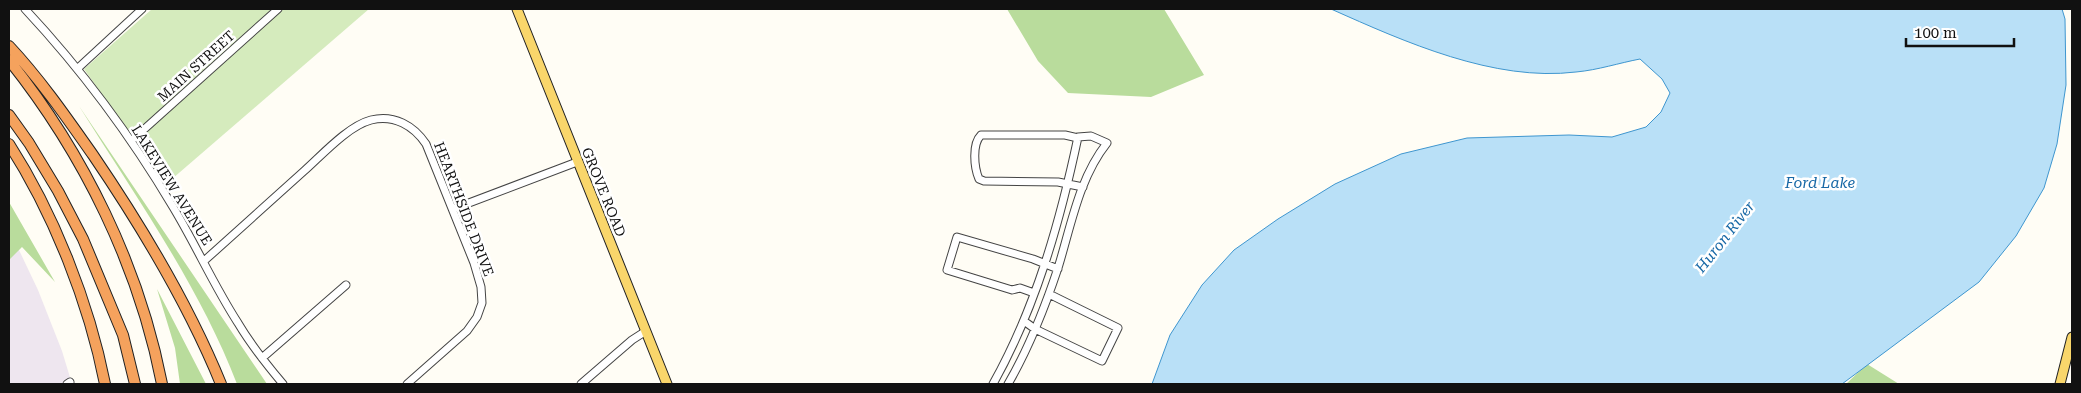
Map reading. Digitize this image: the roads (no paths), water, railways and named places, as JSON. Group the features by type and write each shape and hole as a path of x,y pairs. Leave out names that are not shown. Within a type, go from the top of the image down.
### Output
{"highway":[{"path":"9,46 62,111 117,189 170,279 221,384"},
{"path":"9,60 60,130 112,229 139,297 162,384"},
{"path":"9,115 54,184 83,239 123,335 134,384"},
{"path":"9,144 39,198 73,275 95,342 105,384"}],"main road":[{"name":"GROVE ROAD","path":"517,9 667,384"},
{"path":"2060,384 2072,337"}],"street":[{"name":"LAKEVIEW AVENUE","path":"25,9 76,69 131,141 174,208 238,324 262,358 284,384"},
{"path":"76,69 142,9"},
{"name":"MAIN STREET","path":"131,141 278,9"},
{"name":"HEARTHSIDE DRIVE","path":"204,260 331,147 359,125 370,120 393,120 407,125 418,132 426,144 474,264 481,287 482,303 477,317 467,331 407,384"},
{"path":"1008,384 1036,329 1058,269 1082,187 1095,157 1107,143 1091,136 1078,138 986,134 981,135 976,141 976,171 979,179 984,181 1068,184 1082,187"},
{"path":"993,384 1024,321 1045,263 1068,184 1078,138"},
{"path":"453,209 577,162"},
{"path":"1034,293 1020,288 1012,290 947,270 956,237 1045,263 1058,269"},
{"path":"262,358 346,285"},
{"path":"1024,321 1036,329 1102,361 1118,328 1049,294"},
{"path":"581,384 632,340 646,331"}],"water":[{"name":"Ford Lake","path":"1331,9 2062,9 2065,19 2066,85 2057,144 2044,188 2016,236 1979,282 1842,384 1152,384 1170,335 1202,285 1234,250 1278,219 1335,184 1401,154 1467,138 1569,135 1612,137 1646,127 1661,112 1670,93 1662,79 1640,59 1576,72 1545,74 1514,71 1450,57"}],"water label":[{"name":"Huron River","path":"1725,237"}]}
